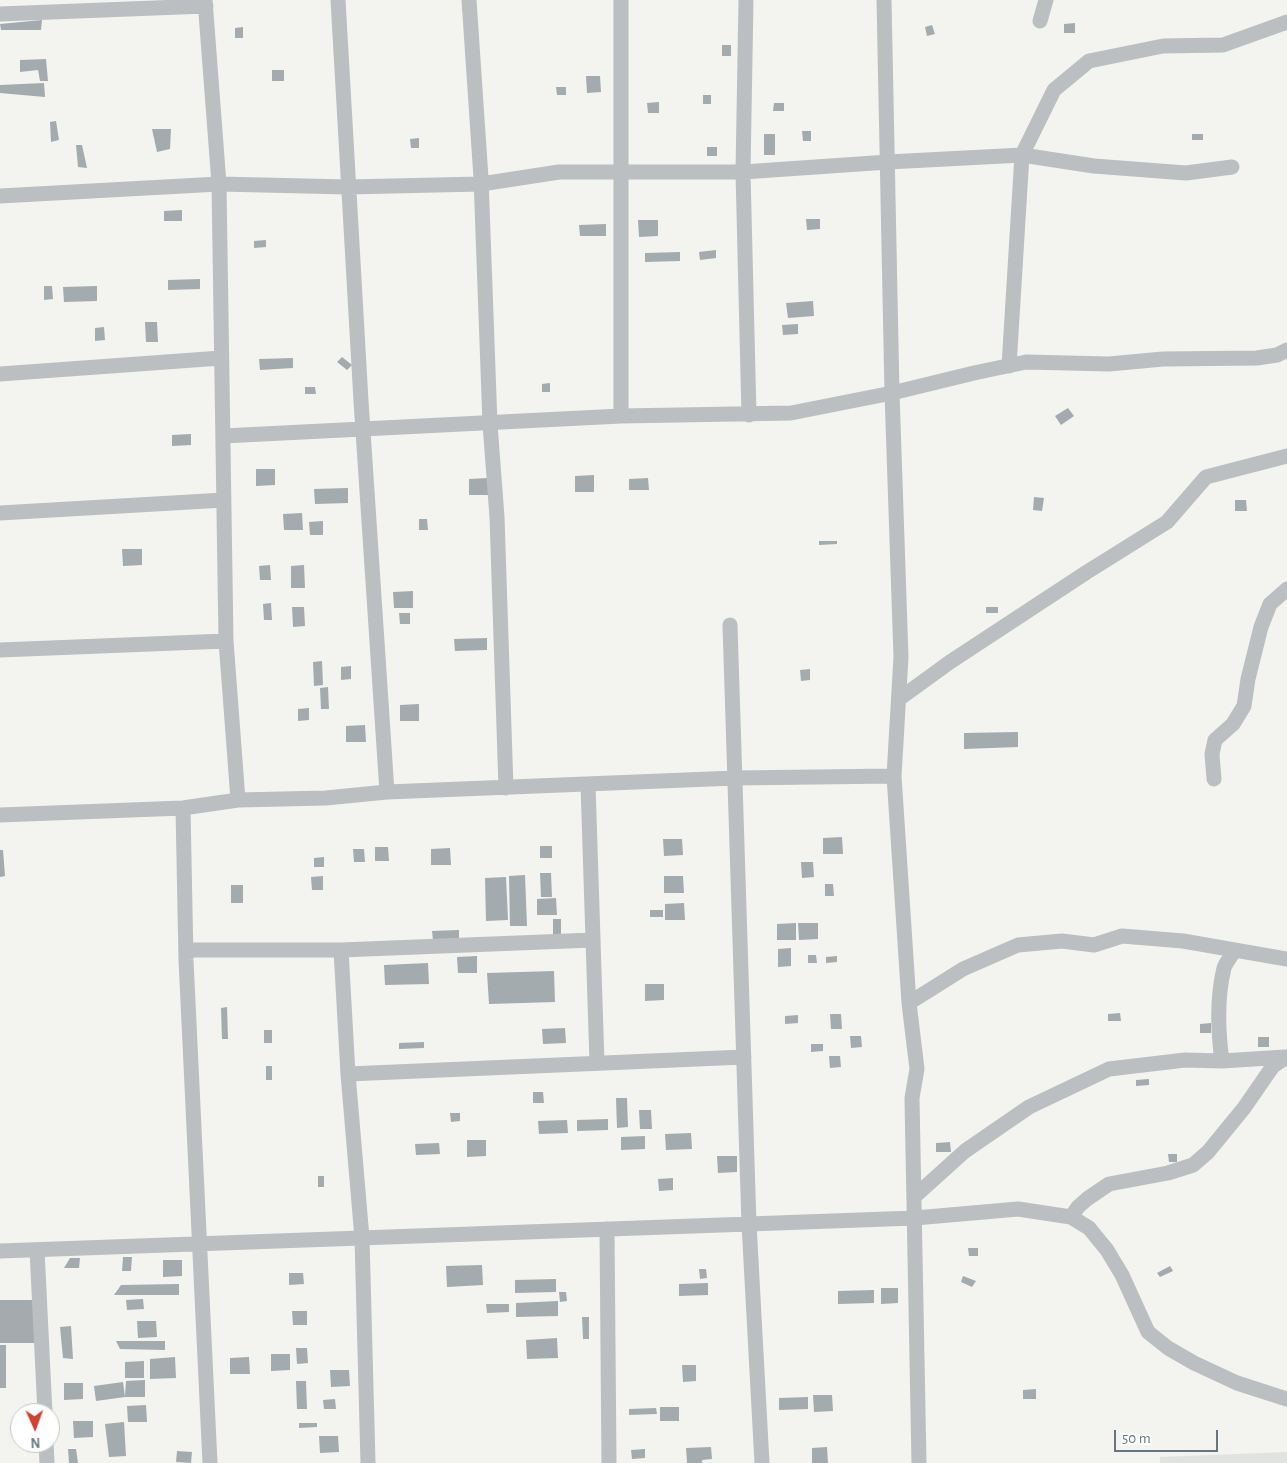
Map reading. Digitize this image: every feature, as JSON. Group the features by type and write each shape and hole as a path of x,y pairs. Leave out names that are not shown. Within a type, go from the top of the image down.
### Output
{"street":[{"path":"338,0 362,430 388,792"},
{"path":"468,0 481,184 490,424 497,517 506,788"},
{"path":"621,416 622,0"},
{"path":"746,0 743,172 749,415"},
{"path":"884,0 892,393 901,657 894,776 909,1003 917,1069 912,1098 919,1463"},
{"path":"1040,21 1046,0"},
{"path":"0,14 206,3 219,184 226,641 238,800"},
{"path":"1009,366 1022,155 1054,90 1090,61 1163,46 1223,45 1287,22"},
{"path":"0,196 219,184 348,187 481,184 558,172 743,172 1022,155 1094,166 1186,173 1232,167"},
{"path":"223,436 621,416 791,413 892,393 974,372 1026,362 1109,364 1163,359 1257,358 1277,355 1287,350"},
{"path":"0,374 221,358"},
{"path":"899,699 950,662 1087,572 1168,522 1206,477 1287,456"},
{"path":"0,513 224,500"},
{"path":"1214,779 1212,754 1215,740 1233,724 1244,706 1248,679 1261,627 1270,604 1287,588"},
{"path":"730,625 749,1224 762,1463"},
{"path":"0,650 226,641"},
{"path":"0,814 183,808 238,800 326,798 388,792 735,778 894,776"},
{"path":"588,785 597,1063"},
{"path":"183,808 186,950 210,1463"},
{"path":"909,1003 963,969 1018,945 1062,941 1094,945 1122,936 1183,941 1234,952 1287,959"},
{"path":"186,950 341,950 593,940"},
{"path":"341,950 348,1074 362,1238 368,1463"},
{"path":"1222,1061 1220,1047 1220,998 1225,966 1234,952"},
{"path":"348,1074 744,1057"},
{"path":"914,1197 965,1151 1029,1108 1109,1069 1185,1060 1222,1061 1287,1057"},
{"path":"1071,1217 1087,1199 1109,1184 1168,1173 1194,1165 1208,1152 1244,1108 1273,1066 1287,1057"},
{"path":"0,1251 915,1218 1018,1209 1071,1217 1090,1228 1108,1250 1122,1275 1148,1332 1168,1348 1194,1363 1237,1383 1287,1399"},
{"path":"607,1229 610,1463"},
{"path":"37,1250 45,1403"}],"shaded area":[{"path":"1287,1452 1287,1463 1160,1463 1160,1457"}],"building":[{"path":"42,20 41,30 1,30 0,24"},
{"path":"1075,23 1075,33 1064,33 1064,24"},
{"path":"932,25 935,34 927,36 925,27"},
{"path":"243,27 243,38 235,38 235,28"},
{"path":"722,45 731,45 731,56 722,56"},
{"path":"46,59 48,81 40,81 38,70 20,72 20,60"},
{"path":"272,70 284,70 284,81 272,81"},
{"path":"586,76 600,76 601,92 587,93"},
{"path":"44,83 45,97 0,93 0,85"},
{"path":"556,87 566,87 566,95 557,95"},
{"path":"703,95 711,95 711,104 703,104"},
{"path":"659,102 659,113 648,113 647,103"},
{"path":"774,103 784,103 784,111 773,111"},
{"path":"56,121 59,140 51,142 50,122"},
{"path":"152,129 171,129 170,149 157,152"},
{"path":"802,131 811,131 811,141 803,141"},
{"path":"764,134 775,134 775,155 764,155"},
{"path":"1192,134 1203,134 1203,140 1192,140"},
{"path":"419,138 419,148 411,148 410,139"},
{"path":"76,145 82,145 87,168 78,167"},
{"path":"707,147 717,147 717,156 707,156"},
{"path":"182,210 182,221 164,221 164,211"},
{"path":"806,219 820,219 820,229 807,230"},
{"path":"638,220 658,220 658,236 639,237"},
{"path":"606,224 606,236 580,236 579,225"},
{"path":"266,240 266,247 254,248 254,241"},
{"path":"716,250 716,258 700,260 699,252"},
{"path":"680,252 680,261 645,262 645,253"},
{"path":"200,279 200,289 168,290 168,280"},
{"path":"44,286 52,286 53,299 44,300"},
{"path":"97,286 97,301 64,302 63,287"},
{"path":"813,301 814,316 788,318 786,303"},
{"path":"145,322 157,322 158,342 146,342"},
{"path":"798,324 798,334 783,335 782,325"},
{"path":"104,327 105,340 95,341 95,328"},
{"path":"342,357 352,365 347,370 337,362"},
{"path":"293,358 293,368 260,370 259,359"},
{"path":"550,383 550,392 542,392 542,384"},
{"path":"305,387 315,387 316,394 305,394"},
{"path":"1068,408 1074,416 1061,425 1055,416"},
{"path":"191,434 191,445 172,446 172,435"},
{"path":"256,469 275,469 275,485 256,486"},
{"path":"594,475 594,492 575,492 575,476"},
{"path":"488,478 488,495 469,495 469,479"},
{"path":"648,478 649,490 629,490 629,479"},
{"path":"348,488 348,503 315,504 314,489"},
{"path":"1034,497 1044,498 1042,511 1033,510"},
{"path":"1235,500 1246,500 1247,511 1235,511"},
{"path":"302,513 303,530 284,530 283,514"},
{"path":"419,519 427,519 428,530 419,530"},
{"path":"323,521 323,535 310,535 309,522"},
{"path":"819,541 837,541 837,544 819,545"},
{"path":"122,549 142,549 142,565 123,566"},
{"path":"270,565 271,580 260,580 259,566"},
{"path":"304,565 305,588 291,588 291,566"},
{"path":"413,591 413,608 394,608 393,592"},
{"path":"271,603 272,620 264,620 263,604"},
{"path":"292,607 304,607 305,626 293,627"},
{"path":"986,607 998,607 998,613 986,613"},
{"path":"399,613 410,613 410,624 400,624"},
{"path":"487,638 487,650 455,651 454,639"},
{"path":"322,661 323,685 314,686 313,662"},
{"path":"351,666 351,679 341,680 341,667"},
{"path":"810,669 810,680 801,681 800,670"},
{"path":"328,687 329,709 321,709 320,688"},
{"path":"419,704 419,721 400,721 400,705"},
{"path":"309,708 309,720 298,721 298,709"},
{"path":"365,725 366,742 346,742 346,726"},
{"path":"1018,732 1018,747 964,749 964,733"},
{"path":"842,837 843,854 823,854 823,838"},
{"path":"663,839 682,839 683,855 664,856"},
{"path":"540,846 552,846 552,858 540,858"},
{"path":"375,847 388,847 389,861 375,861"},
{"path":"450,848 451,865 431,865 431,849"},
{"path":"353,849 364,849 365,862 354,862"},
{"path":"0,850 3,850 5,876 0,877"},
{"path":"324,857 324,867 314,867 314,858"},
{"path":"801,862 813,862 814,877 802,878"},
{"path":"540,873 551,873 552,897 541,897"},
{"path":"525,875 527,926 510,926 509,876"},
{"path":"323,876 323,890 312,890 311,877"},
{"path":"664,876 683,876 684,893 664,893"},
{"path":"506,877 508,920 486,921 485,878"},
{"path":"825,884 833,884 834,896 825,896"},
{"path":"231,885 243,885 243,903 231,903"},
{"path":"556,898 557,915 537,915 537,899"},
{"path":"684,903 685,920 665,920 665,904"},
{"path":"650,910 663,910 663,917 650,917"},
{"path":"553,919 561,919 561,936 553,936"},
{"path":"796,923 796,940 777,940 777,924"},
{"path":"798,923 818,923 818,939 799,940"},
{"path":"459,930 459,939 433,940 432,931"},
{"path":"791,948 791,966 778,967 778,949"},
{"path":"808,955 816,955 817,963 808,963"},
{"path":"477,956 477,973 458,973 457,957"},
{"path":"837,956 837,962 826,963 826,957"},
{"path":"428,963 429,984 385,985 384,965"},
{"path":"554,971 555,1002 489,1004 487,973"},
{"path":"645,984 664,984 664,1000 645,1001"},
{"path":"227,1007 228,1039 222,1039 221,1008"},
{"path":"1120,1013 1121,1021 1108,1021 1108,1014"},
{"path":"830,1014 841,1014 842,1029 831,1029"},
{"path":"798,1015 798,1023 785,1024 785,1016"},
{"path":"1211,1023 1211,1033 1200,1033 1200,1024"},
{"path":"565,1028 566,1043 543,1044 542,1029"},
{"path":"264,1030 272,1030 272,1043 264,1043"},
{"path":"850,1036 861,1036 862,1047 851,1048"},
{"path":"1258,1037 1269,1037 1269,1047 1258,1047"},
{"path":"424,1042 424,1048 399,1049 399,1043"},
{"path":"811,1044 823,1044 823,1051 811,1052"},
{"path":"829,1056 840,1056 841,1067 830,1068"},
{"path":"266,1066 272,1066 272,1080 266,1080"},
{"path":"1149,1079 1149,1085 1136,1086 1136,1080"},
{"path":"533,1092 543,1092 544,1103 533,1103"},
{"path":"616,1098 627,1098 628,1127 617,1128"},
{"path":"639,1110 651,1110 652,1129 640,1129"},
{"path":"450,1113 460,1113 460,1121 451,1122"},
{"path":"608,1119 608,1130 577,1131 577,1120"},
{"path":"567,1120 568,1133 539,1134 538,1121"},
{"path":"691,1133 692,1149 666,1150 665,1134"},
{"path":"645,1136 645,1149 621,1150 621,1137"},
{"path":"467,1140 486,1140 486,1156 467,1157"},
{"path":"950,1142 951,1152 936,1152 936,1143"},
{"path":"439,1143 440,1154 416,1155 415,1144"},
{"path":"1168,1154 1177,1154 1177,1162 1169,1162"},
{"path":"717,1156 737,1156 737,1172 718,1173"},
{"path":"318,1176 324,1176 324,1187 318,1187"},
{"path":"673,1178 673,1190 659,1191 658,1179"},
{"path":"968,1248 978,1248 978,1256 969,1256"},
{"path":"123,1257 132,1257 131,1271 122,1271"},
{"path":"70,1258 80,1258 79,1268 64,1268"},
{"path":"163,1260 182,1260 182,1276 163,1277"},
{"path":"482,1265 483,1285 447,1287 446,1266"},
{"path":"1170,1266 1173,1271 1160,1277 1157,1273"},
{"path":"699,1269 706,1269 707,1278 700,1279"},
{"path":"289,1273 303,1273 304,1284 289,1285"},
{"path":"963,1276 976,1281 972,1287 961,1282"},
{"path":"556,1279 556,1292 515,1293 515,1280"},
{"path":"708,1283 708,1295 679,1296 679,1284"},
{"path":"179,1284 179,1295 114,1295 121,1285"},
{"path":"881,1288 898,1288 898,1303 881,1304"},
{"path":"874,1290 874,1303 838,1304 838,1291"},
{"path":"559,1292 566,1292 567,1301 560,1302"},
{"path":"143,1299 144,1309 127,1310 126,1300"},
{"path":"0,1300 34,1300 35,1343 0,1343"},
{"path":"558,1301 558,1316 516,1317 516,1303"},
{"path":"486,1304 509,1304 509,1312 487,1313"},
{"path":"292,1311 307,1311 307,1325 293,1325"},
{"path":"582,1317 589,1317 589,1339 583,1339"},
{"path":"137,1321 156,1321 157,1337 138,1338"},
{"path":"71,1326 73,1359 63,1358 60,1327"},
{"path":"557,1338 558,1358 527,1359 526,1340"},
{"path":"116,1341 165,1341 165,1350 120,1349"},
{"path":"0,1345 6,1345 6,1388 0,1388"},
{"path":"296,1348 307,1348 308,1363 297,1364"},
{"path":"271,1354 290,1354 290,1370 271,1371"},
{"path":"175,1357 176,1378 150,1379 150,1359"},
{"path":"249,1357 250,1374 230,1374 230,1358"},
{"path":"144,1361 144,1378 125,1378 125,1362"},
{"path":"682,1365 696,1365 696,1381 683,1382"},
{"path":"330,1370 349,1370 350,1386 331,1387"},
{"path":"145,1380 145,1397 125,1397 126,1381"},
{"path":"296,1381 306,1381 307,1409 297,1409"},
{"path":"123,1382 125,1397 96,1401 94,1386"},
{"path":"64,1383 83,1383 83,1399 64,1400"},
{"path":"1036,1389 1036,1399 1023,1399 1023,1390"},
{"path":"813,1395 832,1395 833,1411 814,1412"},
{"path":"808,1397 808,1409 779,1410 779,1398"},
{"path":"335,1399 336,1409 324,1409 323,1400"},
{"path":"146,1405 147,1422 128,1422 127,1406"},
{"path":"660,1407 679,1407 679,1421 660,1421"},
{"path":"656,1408 657,1414 629,1415 629,1409"},
{"path":"73,1421 93,1421 93,1437 74,1438"},
{"path":"124,1422 126,1456 109,1457 105,1424"},
{"path":"299,1423 317,1423 317,1427 299,1428"},
{"path":"319,1436 338,1436 339,1452 320,1453"},
{"path":"711,1447 712,1459 702,1460 702,1463 687,1463 686,1448"},
{"path":"827,1447 828,1463 812,1463 812,1448"},
{"path":"68,1449 76,1449 78,1463 69,1463"},
{"path":"645,1449 645,1458 632,1459 631,1450"},
{"path":"177,1451 192,1452 191,1463 176,1462"}]}
